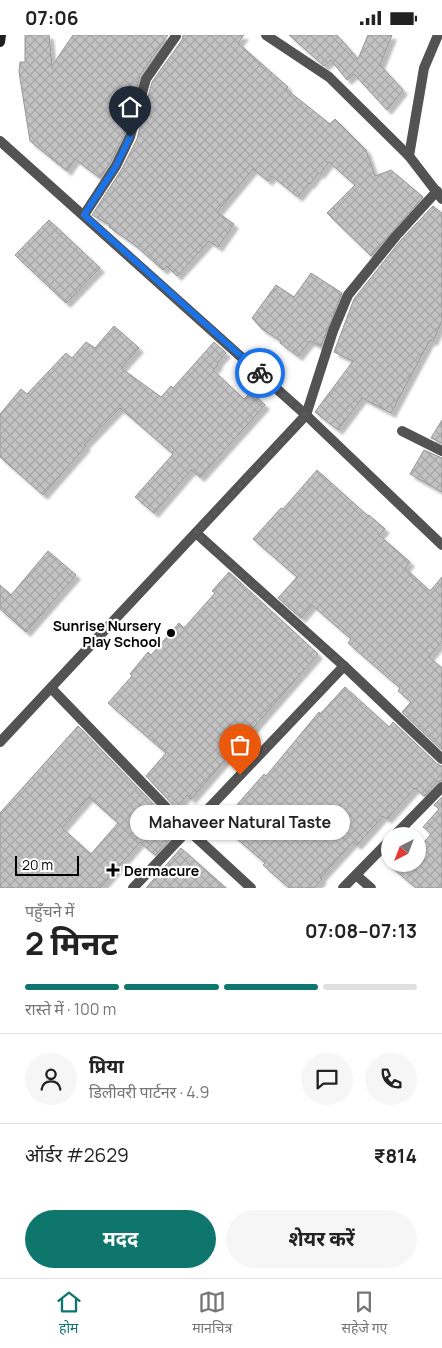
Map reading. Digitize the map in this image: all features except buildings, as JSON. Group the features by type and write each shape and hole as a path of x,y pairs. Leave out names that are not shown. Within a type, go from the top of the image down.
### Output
{"street":[{"path":"0,41 1,35"},
{"path":"0,742 306,415 333,331 348,295 396,236 439,195 409,156 329,77 266,35"},
{"path":"409,156 424,68 438,35"},
{"path":"84,215 116,166 128,142 146,79 176,36"},
{"path":"0,141 306,415 442,545"},
{"path":"402,431 442,451"},
{"path":"196,533 344,666 442,759"},
{"path":"133,888 344,666"},
{"path":"51,688 188,829 251,888"},
{"path":"403,827 442,787"},
{"path":"343,888 381,849"},
{"path":"356,875 371,888"}],"way so far":[{"path":"240,775 344,666 196,533 306,415 260,373"}],"place":[{"name":"Sunrise Nursery Play School","path":"171,633"},
{"name":"Mahaveer Natural Taste","path":"240,775"},
{"name":"Dermacure","path":"113,870"}],"route":[{"path":"130,137 116,166 84,215 260,373"}]}
